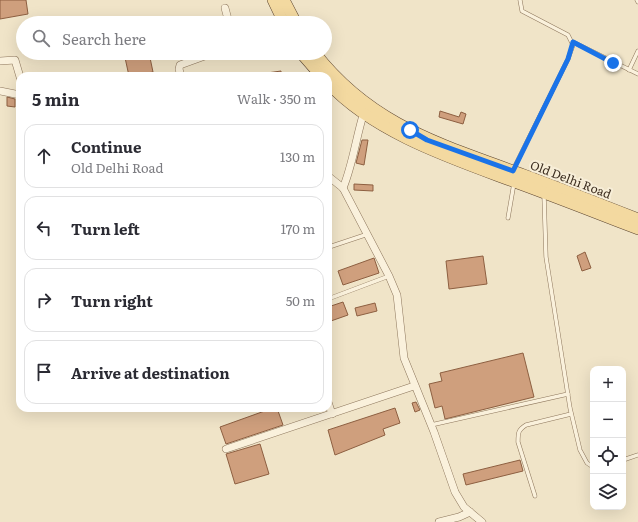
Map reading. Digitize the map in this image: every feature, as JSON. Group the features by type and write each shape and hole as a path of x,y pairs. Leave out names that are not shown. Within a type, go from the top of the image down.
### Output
{"main road":[{"path":"274,0 281,16"},
{"path":"284,0 292,16"},
{"path":"307,60 318,72"},
{"name":"Old Delhi Road","path":"321,60 343,84 369,106 393,122 427,140 514,176 544,193 638,228"},
{"name":"Old Delhi Road","path":"332,86 386,128 429,148 638,218"}],"street":[{"path":"225,8 227,16"},
{"path":"0,61 15,60 19,72"},
{"path":"181,72 180,65 194,60"},
{"path":"0,92 16,94"},
{"path":"343,188 349,174 355,142 364,112"},
{"path":"332,179 343,188 368,234 397,295 404,358 431,425 454,492 470,512 482,522"},
{"path":"226,449 414,386"},
{"path":"439,522 459,517 470,512"}],"lane":[{"path":"520,0 521,7 526,14 568,35 573,42 638,74"},
{"path":"508,218 514,176 568,59 573,42"},
{"path":"629,70 638,51"},
{"path":"544,193 546,257 571,414 580,450 587,463 590,465"},
{"path":"332,246 368,234"},
{"path":"332,297 389,276"},
{"path":"431,425 568,394"},
{"path":"535,496 518,442 518,433 520,428 526,425 571,414"},
{"path":"626,459 638,455"}],"building":[{"path":"0,0 26,0 28,14 0,19"},
{"path":"126,60 150,60 153,72 128,72"},
{"path":"7,97 15,99 15,107 7,106"},
{"path":"440,111 459,117 461,112 466,114 463,124 439,117"},
{"path":"362,140 368,140 364,165 356,163"},
{"path":"354,184 373,185 373,191 354,190"},
{"path":"585,252 591,268 582,271 577,256"},
{"path":"483,256 487,284 449,289 446,261"},
{"path":"374,258 379,273 343,285 338,271"},
{"path":"343,302 348,315 332,321 332,306"},
{"path":"375,303 377,311 357,316 355,308"},
{"path":"523,353 534,397 445,419 442,406 435,408 429,384 442,381 440,373"},
{"path":"416,402 420,410 415,412 412,403"},
{"path":"395,408 400,423 383,429 385,435 335,455 328,430"},
{"path":"262,412 278,412 283,425 226,444 220,427"},
{"path":"260,444 269,474 235,484 226,454"},
{"path":"520,460 523,471 466,485 463,474"}],"route":[{"path":"410,130 427,140 513,171 568,59 573,42 613,63"}]}
